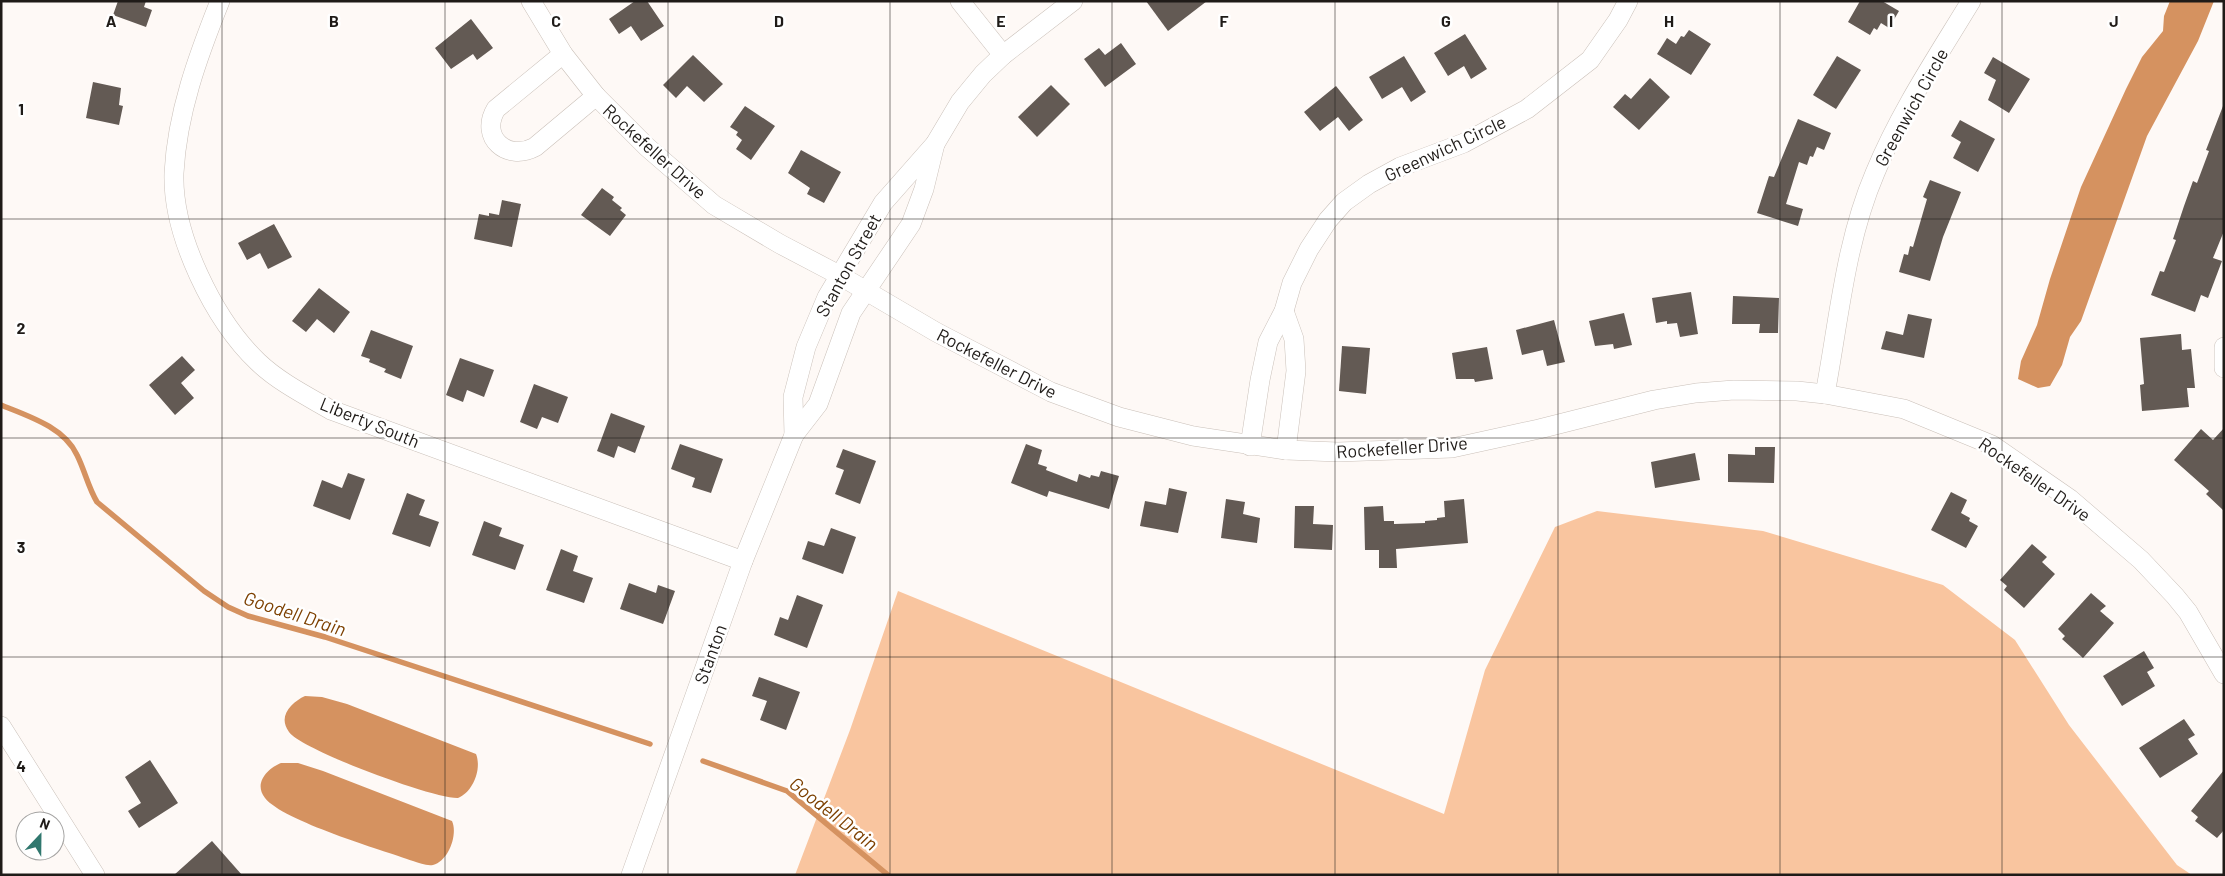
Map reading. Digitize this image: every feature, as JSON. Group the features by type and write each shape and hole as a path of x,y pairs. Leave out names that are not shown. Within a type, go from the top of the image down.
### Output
{"street":[{"name":"Liberty South","path":"220,1 204,39 186,97 177,143 174,175 179,211 190,258 231,330 259,362 296,389 331,410 743,561"},
{"name":"Rockefeller Drive","path":"531,1 563,54 596,96 647,147 714,205 996,365 1051,392 1119,417 1193,436 1286,450 1338,452 1452,448 1539,429 1638,404 1696,393 1749,390 1825,394 1904,409 1956,428 1992,444 2070,499 2141,560 2175,596 2188,612 2224,674"},
{"path":"960,1 1003,55"},
{"name":"Stanton Street","path":"794,435 793,398 806,347 826,297 883,203 935,144 960,102 982,74 1003,55 1073,1"},
{"name":"Greenwich Circle","path":"1250,446 1268,342 1284,311 1292,284 1328,220 1344,202 1369,184 1400,167 1464,143 1527,110 1590,60 1618,20 1628,1"},
{"name":"Greenwich Circle","path":"1825,394 1849,254 1874,174 1894,130 1971,1"},
{"name":"Rockefeller Drive","path":"563,54 496,109 491,117 490,125 497,141 504,149 515,153 525,152 535,147 596,96"},
{"name":"Stanton Street","path":"794,435 818,404 851,314 911,224 924,188 935,144"},
{"path":"1284,311 1294,339 1296,370 1286,450"},
{"path":"2224,347 2224,368"},
{"name":"Stanton","path":"630,875 743,561 794,435"},
{"path":"1,726 95,875"}],"shaded area":[{"path":"2170,1 2214,1 2198,41 2147,136 2081,321 2070,337 2062,365 2050,386 2038,388 2018,379 2021,361 2037,325 2050,279 2081,187 2142,57 2163,31 2164,16"},
{"path":"1597,511 1763,531 1943,585 2015,640 2069,725 2177,865 2192,875 795,875 850,730 898,591 1444,814 1485,670 1555,527"},
{"path":"305,696 322,697 347,704 476,754 478,766 472,785 468,791 458,798 423,791 342,761 299,740 289,732 286,726 285,715 295,702"},
{"path":"281,763 298,763 323,771 452,821 454,833 448,853 439,862 433,865 425,865 334,834 291,816 275,807 265,798 261,787 261,782 267,772"}],"building":[{"path":"118,1 146,1 144,7 152,10 146,27 113,15"},
{"path":"635,1 647,1 664,26 641,41 631,26 619,34 609,19"},
{"path":"1146,1 1207,1 1168,31"},
{"path":"1860,1 1882,1 1899,11 1889,28 1881,23 1877,30 1874,28 1870,35 1848,22"},
{"path":"471,19 493,48 477,60 473,54 451,69 435,48"},
{"path":"1689,30 1711,44 1691,75 1657,54 1667,38 1676,44 1681,36 1684,37"},
{"path":"1465,34 1487,69 1471,79 1464,66 1448,76 1434,53"},
{"path":"1121,43 1136,64 1105,87 1084,59 1099,48 1105,55"},
{"path":"693,55 723,84 704,102 687,86 676,98 663,85"},
{"path":"1404,56 1426,92 1411,102 1402,87 1382,99 1369,77"},
{"path":"1837,56 1861,70 1836,109 1813,95"},
{"path":"1993,57 2030,79 2009,113 1988,100 1996,80 1984,73"},
{"path":"1650,78 1670,97 1639,130 1613,107 1625,94 1631,99"},
{"path":"93,82 121,88 119,105 123,106 119,125 86,118"},
{"path":"1051,85 1070,104 1037,137 1018,117"},
{"path":"1336,86 1363,120 1349,131 1338,117 1320,131 1304,112"},
{"path":"745,106 775,126 751,160 736,149 742,140 736,135 738,132 730,127"},
{"path":"2223,106 2224,231 2213,258 2222,261 2208,298 2201,295 2195,312 2151,295 2160,271 2164,272 2176,240 2173,239 2184,206 2193,181 2197,183 2209,151 2206,150"},
{"path":"1798,119 1831,133 1824,150 1817,147 1813,157 1810,156 1807,165 1799,162 1786,204 1803,209 1798,226 1757,213 1769,176 1774,177"},
{"path":"1960,120 1995,139 1978,172 1953,158 1961,142 1951,136"},
{"path":"801,150 841,172 824,203 807,194 810,188 788,173"},
{"path":"1930,180 1961,192 1943,237 1930,281 1899,272 1904,254 1908,255 1910,246 1913,247 1927,199 1923,197"},
{"path":"602,188 614,197 612,200 622,208 620,210 626,215 610,236 581,215"},
{"path":"502,200 521,204 512,247 474,239 479,214 499,215"},
{"path":"274,224 292,257 268,269 260,253 247,260 238,243"},
{"path":"319,288 350,312 334,333 317,319 306,332 292,321"},
{"path":"1691,292 1698,334 1680,337 1677,323 1667,324 1667,321 1656,323 1652,298"},
{"path":"1733,296 1779,298 1778,333 1759,333 1760,324 1732,324"},
{"path":"1624,313 1632,345 1614,349 1613,344 1595,346 1589,321"},
{"path":"1908,314 1932,319 1924,358 1881,349 1886,331 1903,335"},
{"path":"1554,320 1565,362 1547,366 1543,350 1522,355 1516,330"},
{"path":"371,330 413,346 401,379 384,372 386,369 369,362 370,359 361,356"},
{"path":"2181,334 2182,350 2191,349 2195,388 2187,388 2189,407 2142,411 2140,385 2144,384 2140,338"},
{"path":"1342,346 1370,348 1366,394 1339,391"},
{"path":"1487,347 1493,379 1475,382 1474,379 1456,379 1452,353"},
{"path":"182,356 195,370 181,383 194,398 175,415 149,385"},
{"path":"460,358 494,370 484,397 467,390 463,402 446,395"},
{"path":"534,384 568,397 558,423 542,417 537,429 520,422"},
{"path":"611,413 645,426 635,453 618,446 614,458 597,451"},
{"path":"2224,428 2224,511 2206,494 2209,491 2174,460 2201,429 2213,440"},
{"path":"680,444 723,459 711,493 692,487 695,478 671,469"},
{"path":"1026,444 1042,450 1038,464 1047,467 1046,470 1077,482 1079,474 1090,478 1091,475 1099,477 1101,471 1119,476 1109,509 1049,491 1047,497 1011,483"},
{"path":"1755,447 1775,447 1774,483 1728,482 1728,454 1755,455"},
{"path":"843,449 876,461 860,504 835,494 844,470 836,467"},
{"path":"1695,453 1700,480 1655,488 1651,462"},
{"path":"348,473 365,479 350,520 313,506 322,480 342,488"},
{"path":"1169,488 1187,492 1178,533 1140,526 1145,501 1166,505"},
{"path":"1951,492 1967,500 1961,513 1978,526 1966,548 1931,530"},
{"path":"407,493 425,500 419,515 439,522 430,547 392,534"},
{"path":"1226,499 1245,502 1243,514 1260,518 1257,543 1221,538"},
{"path":"1464,499 1468,543 1396,549 1397,568 1379,568 1379,550 1365,550 1364,507 1383,506 1384,521 1394,521 1394,524 1425,523 1425,521 1445,517 1444,501"},
{"path":"1295,506 1314,506 1313,524 1333,525 1332,550 1294,548"},
{"path":"484,521 502,528 499,536 524,545 515,570 472,555"},
{"path":"831,528 856,537 843,574 802,559 808,541 824,546"},
{"path":"2032,544 2047,557 2042,562 2055,574 2024,608 2004,590 2007,586 2000,580"},
{"path":"561,549 578,556 573,571 593,578 584,603 546,590"},
{"path":"629,583 656,593 658,585 675,591 663,624 620,609"},
{"path":"2091,593 2106,606 2100,611 2114,623 2083,658 2062,639 2065,636 2058,629"},
{"path":"797,595 823,605 807,648 774,635 780,617 788,620"},
{"path":"2144,651 2154,668 2147,672 2155,686 2122,706 2103,676"},
{"path":"759,677 800,692 786,730 760,720 767,701 752,696"},
{"path":"2184,719 2195,735 2188,739 2198,754 2160,778 2139,748"},
{"path":"150,760 178,803 139,828 128,811 141,803 125,777"},
{"path":"2224,770 2224,830 2217,838 2195,821 2198,817 2191,811"},
{"path":"212,841 242,875 174,875"}],"waterway":[{"name":"Goodell Drain","path":"1,405 33,418 63,437 77,455 97,502 204,591 228,607 248,616 325,637 650,744"},
{"name":"Goodell Drain","path":"703,761 787,791 888,875"}]}
